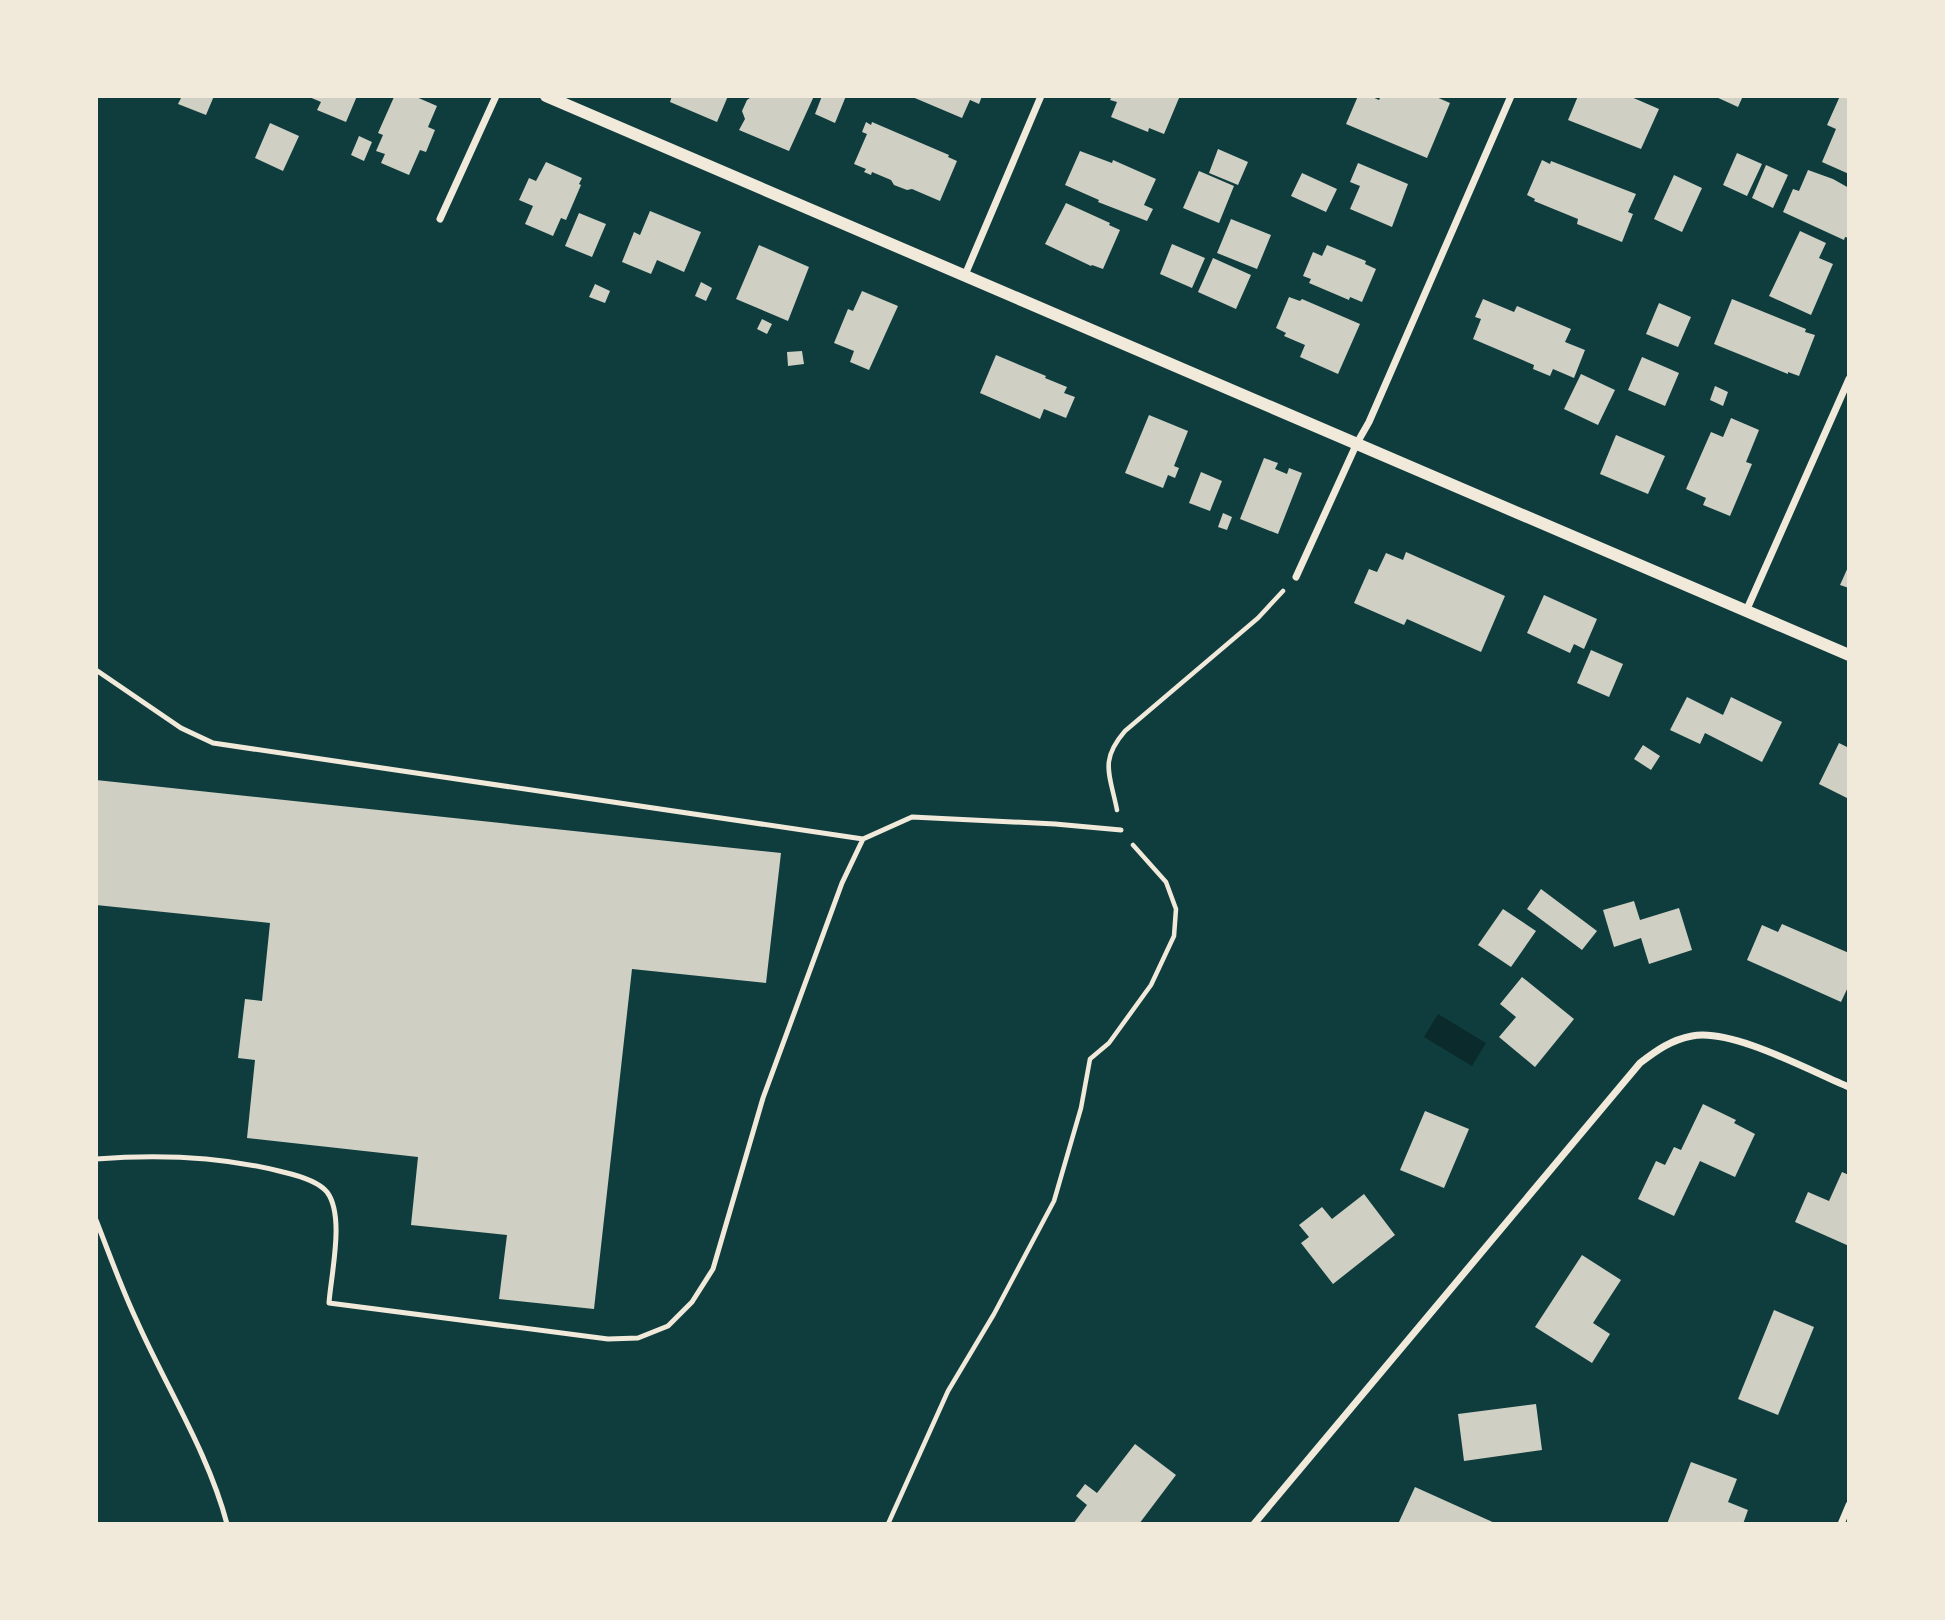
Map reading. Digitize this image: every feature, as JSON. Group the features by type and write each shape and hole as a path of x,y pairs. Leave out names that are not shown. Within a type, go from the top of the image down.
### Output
{"street":[{"path":"440,219 496,96"},
{"path":"546,96 1849,655"},
{"path":"965,275 1041,96"},
{"path":"1296,577 1369,422 1511,96"},
{"path":"1747,610 1849,379"},
{"path":"1254,1524 1640,1063 1667,1043 1693,1035 1712,1035 1747,1044 1849,1087"},
{"path":"1841,1524 1849,1506"}],"lane":[{"path":"96,670 181,728 213,743 863,839 912,817 1121,830"},
{"path":"96,1160 181,1155 243,1162 301,1177 326,1191 337,1215 329,1303 608,1339 638,1338 668,1326 692,1302 713,1269 763,1098 842,883 863,839"},
{"path":"96,1220 135,1318 197,1446 228,1524"}],"path":[{"path":"888,1524 948,1391 994,1314 1054,1201 1081,1108 1090,1059 1109,1043 1151,985 1174,936 1176,909 1166,882 1121,830 1108,760 1112,745 1258,618 1296,577"}],"water":[{"path":"1438,1014 1486,1043 1472,1066 1424,1037"}],"building":[{"path":"182,96 214,96 206,115 178,104"},
{"path":"307,96 357,96 346,122 317,110 321,102"},
{"path":"414,96 437,106 428,127 435,130 426,152 420,150 409,175 381,163 385,154 376,151 383,135 378,133 394,97"},
{"path":"672,96 728,96 717,122 670,102"},
{"path":"753,96 814,96 789,151 739,130 745,119 742,111 747,100"},
{"path":"822,96 846,96 835,123 815,114"},
{"path":"910,96 982,96 979,104 970,100 962,118"},
{"path":"1112,96 1179,98 1164,134 1149,128 1148,132 1111,117 1117,102 1110,100"},
{"path":"1358,96 1370,96 1379,100 1381,96 1434,96 1450,103 1427,158 1346,124"},
{"path":"1578,96 1629,96 1659,109 1641,149 1568,120"},
{"path":"1714,96 1743,96 1738,107"},
{"path":"1840,96 1849,96 1849,174 1822,162 1836,129 1827,125"},
{"path":"866,122 871,125 872,122 949,155 948,157 957,161 940,201 912,189 894,185 891,180 872,172 871,175 864,172 866,169 854,164 867,134 862,132"},
{"path":"270,123 299,136 283,171 255,158"},
{"path":"359,136 372,142 364,161 351,155"},
{"path":"1218,149 1248,162 1238,185 1209,173"},
{"path":"1080,151 1112,163 1113,160 1156,179 1144,205 1153,209 1147,221 1098,202 1099,200 1065,185"},
{"path":"1737,153 1762,164 1747,196 1723,185"},
{"path":"1542,160 1550,164 1551,161 1636,194 1628,212 1633,214 1622,242 1577,224 1578,219 1534,201 1535,199 1527,195"},
{"path":"546,162 582,178 566,220 561,218 553,236 525,224 533,206 519,200 529,178 536,181"},
{"path":"1358,163 1408,184 1392,227 1350,209 1360,186 1350,182"},
{"path":"1766,165 1788,175 1773,208 1752,198"},
{"path":"1808,170 1849,188 1849,238 1845,237 1844,240 1783,212 1793,189 1799,191"},
{"path":"1199,171 1234,186 1219,223 1183,208"},
{"path":"1302,173 1337,189 1326,212 1291,196"},
{"path":"1674,175 1702,188 1682,232 1654,219"},
{"path":"1066,203 1120,230 1103,269 1045,244"},
{"path":"650,211 701,232 684,272 657,260 651,274 622,262 634,232 640,235"},
{"path":"579,213 606,224 592,257 565,246"},
{"path":"1231,219 1271,235 1257,269 1217,253"},
{"path":"1800,231 1826,243 1819,258 1833,264 1811,315 1769,296"},
{"path":"1172,244 1205,258 1192,288 1160,274"},
{"path":"759,245 809,267 788,321 736,299"},
{"path":"1327,245 1366,261 1365,264 1376,269 1362,302 1350,297 1349,300 1309,283 1311,279 1303,276 1313,252 1322,256"},
{"path":"1213,258 1251,275 1236,309 1198,292"},
{"path":"701,282 712,288 706,301 695,296"},
{"path":"595,284 610,291 605,303 589,297"},
{"path":"862,291 898,306 869,370 850,362 854,351 834,343 848,309 853,311"},
{"path":"1289,297 1300,301 1302,299 1360,324 1338,374 1300,357 1305,345 1284,336 1286,333 1276,328"},
{"path":"1483,299 1514,312 1517,306 1571,329 1565,342 1585,350 1574,378 1553,369 1550,376 1533,369 1534,365 1473,339 1481,319 1475,317"},
{"path":"1732,299 1815,335 1799,376 1714,344"},
{"path":"1659,303 1691,317 1678,347 1646,334"},
{"path":"762,319 772,324 767,334 757,329"},
{"path":"802,351 804,364 788,366 787,352"},
{"path":"996,355 1067,387 1064,393 1075,397 1066,418 1044,409 1040,419 980,393"},
{"path":"1642,357 1679,373 1665,406 1628,390"},
{"path":"1581,374 1615,390 1598,425 1564,409"},
{"path":"1715,386 1728,392 1723,406 1710,400"},
{"path":"1149,415 1188,431 1174,466 1179,468 1175,478 1168,475 1163,488 1125,473"},
{"path":"1731,418 1759,430 1746,462 1752,464 1730,516 1703,505 1706,498 1686,489 1711,432 1723,437"},
{"path":"1616,435 1665,456 1648,494 1600,474"},
{"path":"1264,458 1278,463 1275,469 1287,474 1289,468 1302,473 1278,534 1240,519"},
{"path":"1201,472 1222,481 1210,511 1189,503"},
{"path":"1223,513 1232,517 1227,530 1218,527"},
{"path":"1406,552 1505,596 1481,652 1407,619 1404,625 1354,603 1369,569 1377,572 1386,553 1403,560"},
{"path":"1849,565 1849,588 1840,585"},
{"path":"1544,595 1597,619 1584,649 1574,644 1570,653 1527,633"},
{"path":"1591,650 1623,664 1609,697 1577,683"},
{"path":"1687,697 1723,715 1731,697 1782,722 1762,762 1705,733 1700,744 1670,730"},
{"path":"1839,743 1849,748 1849,799 1819,784"},
{"path":"1643,745 1660,756 1651,770 1634,759"},
{"path":"96,780 781,853 766,983 632,969 594,1309 499,1299 507,1235 411,1225 418,1157 247,1138 255,1060 238,1058 245,999 262,1001 270,923 96,905"},
{"path":"1541,889 1597,931 1582,950 1527,909"},
{"path":"1634,901 1640,920 1679,908 1692,950 1649,964 1641,938 1614,947 1603,910"},
{"path":"1503,909 1536,931 1511,967 1478,945"},
{"path":"1782,924 1849,953 1849,985 1841,1002 1747,960 1762,925 1778,932"},
{"path":"1522,977 1574,1019 1535,1067 1499,1037 1516,1017 1500,1004"},
{"path":"1703,1104 1736,1120 1734,1123 1755,1134 1735,1177 1700,1161 1674,1216 1638,1199 1656,1161 1665,1165 1674,1147 1681,1150"},
{"path":"1425,1111 1469,1129 1444,1188 1400,1170"},
{"path":"1842,1172 1849,1175 1849,1246 1795,1222 1808,1192 1829,1201"},
{"path":"1364,1194 1395,1235 1333,1284 1301,1243 1309,1237 1299,1225 1322,1207 1332,1219"},
{"path":"1582,1255 1621,1280 1593,1323 1610,1334 1592,1363 1535,1327"},
{"path":"1774,1310 1814,1327 1778,1415 1738,1399"},
{"path":"1536,1404 1542,1450 1464,1461 1458,1414"},
{"path":"1135,1444 1176,1475 1139,1524 1073,1524 1087,1505 1076,1496 1085,1484 1097,1493"},
{"path":"1691,1462 1737,1479 1728,1502 1748,1510 1743,1524 1667,1524"},
{"path":"1415,1487 1497,1524 1398,1524"}]}
